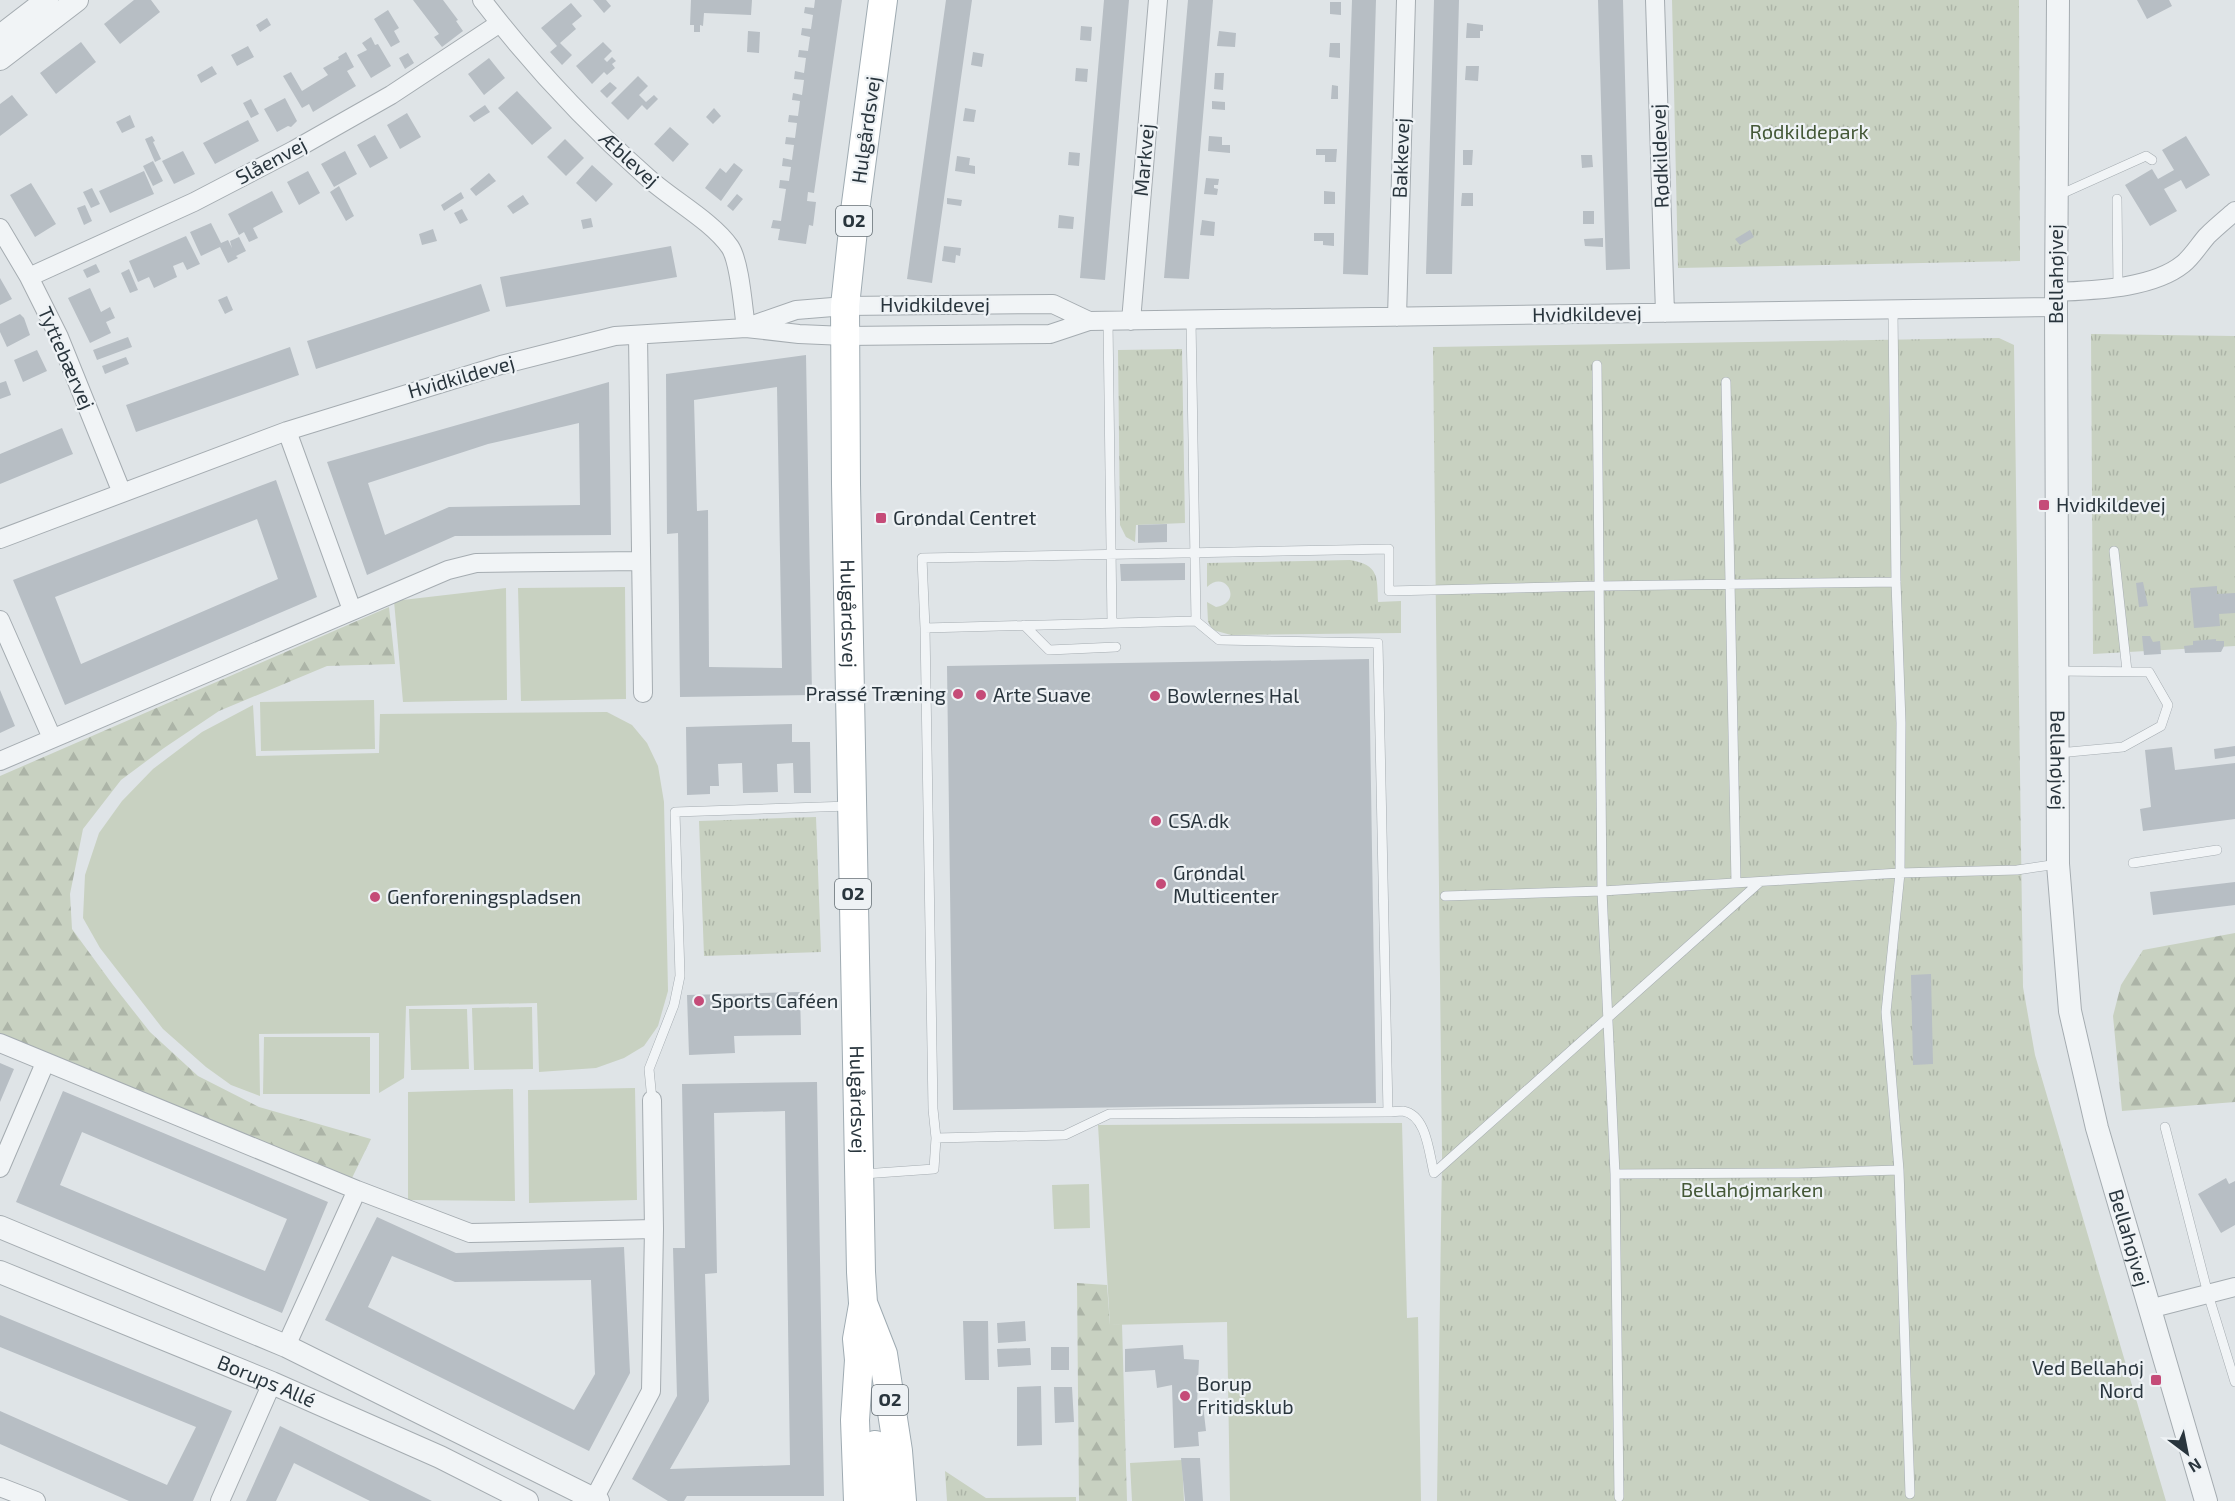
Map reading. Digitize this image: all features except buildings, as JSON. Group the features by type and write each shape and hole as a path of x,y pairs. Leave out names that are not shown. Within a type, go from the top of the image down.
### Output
{"main road":[{"name":"Hulgårdsvej","path":"883,0 855,211 845,306 845,336 861,1272 864,1303 883,1354 898,1451 902,1501"},
{"name":"Hulgårdsvej","path":"858,1501 855,1420 859,1360 857,1340 864,1303"},
{"path":"859,1360 873,1419 879,1501"}],"street":[{"path":"0,36 47,0"},
{"path":"0,59 76,0"},
{"name":"Æblevej","path":"482,0 551,83 599,133 657,186 717,232 731,249 737,266 746,328"},
{"name":"Markvej","path":"1131,321 1158,0"},
{"name":"Bakkevej","path":"1396,316 1406,0"},
{"name":"Rødkildevej","path":"1656,0 1665,313"},
{"name":"Bellahøjvej","path":"2058,0 2056,300 2058,864 2070,1011 2097,1128 2206,1501"},
{"name":"Slåenvej","path":"29,277 194,202 294,150 392,95 500,23"},
{"name":"Hvidkildevej","path":"0,539 287,431 501,365 615,336 746,328 845,336 1050,334 1089,321 1893,310 2056,300 2161,276 2182,264 2235,211"},
{"name":"Tyttebærvej","path":"0,228 29,277 59,337 122,493"},
{"name":"Hvidkildevej","path":"746,328 796,310 845,306 1053,304 1089,321"},
{"path":"638,335 643,693"},
{"path":"287,431 352,610"},
{"path":"0,761 448,570 476,563 641,561"},
{"path":"0,620 51,738"},
{"path":"0,1043 357,1190 470,1233 654,1229"},
{"path":"0,1168 45,1063"},
{"name":"Borups Allé","path":"0,1227 286,1346 596,1500 651,1391 654,1229 652,1100"},
{"name":"Borups Allé","path":"286,1346 357,1190"},
{"name":"Borups Allé","path":"0,1272 272,1383 440,1457 527,1501"},
{"path":"2149,1309 2235,1287"},
{"path":"220,1501 272,1383"},
{"path":"0,1486 36,1501"}],"lane":[{"path":"2057,196 2146,156 2152,160"},
{"path":"2117,199 2118,287"},
{"path":"1893,310 1896,582 1901,723 1900,873 1886,1012 1899,1170 1911,1494"},
{"path":"1191,320 1196,621"},
{"path":"1108,321 1113,623"},
{"path":"1597,365 1602,891 1615,1174 1619,1497"},
{"path":"1726,382 1736,883"},
{"path":"858,1175 934,1169 936,1138 933,1097 922,558 1389,549 1389,591 1896,582"},
{"path":"2114,551 2127,671"},
{"path":"925,628 1196,621 1219,640 1378,643 1388,1112"},
{"path":"1024,625 1049,650 1116,647"},
{"path":"2057,671 2149,672 2168,705 2161,726 2123,747 2057,753"},
{"path":"652,1100 649,1069 674,1005 680,976 675,812 852,806"},
{"path":"2133,863 2217,850"},
{"path":"1445,896 1602,891 1900,873 2017,870 2058,864"},
{"path":"936,1138 1065,1136 1109,1114 1403,1111 1412,1115 1421,1124 1434,1173 1760,882"},
{"path":"2165,1127 2208,1294 2235,1382"},
{"path":"1615,1174 1899,1170"}],"green space":[{"name":"Rødkildepark","path":"1672,0 2019,0 2020,261 1678,268"},
{"path":"2091,334 2235,336 2235,646 2093,654"},
{"name":"Bellahøjmarken","path":"1999,338 2014,345 2023,987 2035,1055 2166,1501 1437,1501 1442,1158 1433,347"},
{"path":"1182,349 1185,523 1136,525 1135,542 1126,537 1120,525 1118,350"},
{"path":"1350,560 1366,565 1374,573 1378,602 1401,601 1401,633 1231,635 1213,630 1208,622 1207,602 1216,607 1229,600 1230,594 1226,584 1220,582 1214,582 1207,587 1207,563"},
{"path":"625,587 626,699 521,701 518,588"},
{"path":"506,588 507,700 403,702 394,601"},
{"path":"389,607 395,664 327,666 219,711 121,780 83,829 70,894 72,929 150,1032 198,1076 259,1107 371,1139 352,1178 0,1036 0,776"},
{"path":"374,700 375,749 261,751 260,702"},
{"name":"Genforeningspladsen","path":"253,705 256,756 379,753 380,714 607,712 632,725 647,743 658,766 664,802 668,991 658,1026 644,1046 624,1058 596,1068 539,1072 537,1003 406,1006 404,1078 379,1093 379,1033 259,1034 260,1096 231,1085 206,1067 163,1029 100,948 83,918 85,875 99,833 122,801 153,769 202,732"},
{"path":"816,817 821,952 704,956 699,821"},
{"path":"2235,933 2235,1102 2122,1111 2113,1016 2121,985 2143,950"},
{"path":"532,1007 533,1069 474,1070 472,1008"},
{"path":"409,1009 467,1009 469,1069 411,1070"},
{"path":"264,1037 370,1037 370,1094 263,1094"},
{"path":"635,1088 637,1200 529,1203 528,1090"},
{"path":"513,1089 515,1201 408,1200 408,1092"},
{"path":"1402,1123 1407,1318 1418,1317 1421,1501 1230,1501 1227,1322 1110,1325 1098,1125"},
{"path":"1089,1184 1090,1228 1054,1229 1052,1185"},
{"path":"1077,1283 1107,1285 1110,1325 1122,1324 1127,1501 1079,1501"},
{"path":"1182,1460 1184,1501 1132,1501 1130,1463"},
{"path":"945,1471 986,1498 1076,1497 1076,1501 947,1501"}],"place":[{"name":"Hvidkildevej","path":"2044,505"},
{"name":"Grøndal Centret","path":"881,518"},
{"name":"Prassé Træning","path":"958,694"},
{"name":"Arte Suave","path":"981,695"},
{"name":"Bowlernes Hal","path":"1155,696"},
{"name":"CSA.dk","path":"1156,821"},
{"name":"Grøndal Multicenter","path":"1161,884"},
{"name":"Genforeningspladsen","path":"375,897"},
{"name":"Sports Caféen","path":"699,1001"},
{"name":"Ved Bellahøj Nord","path":"2156,1380"},
{"name":"Borup Fritidsklub","path":"1185,1396"}]}
